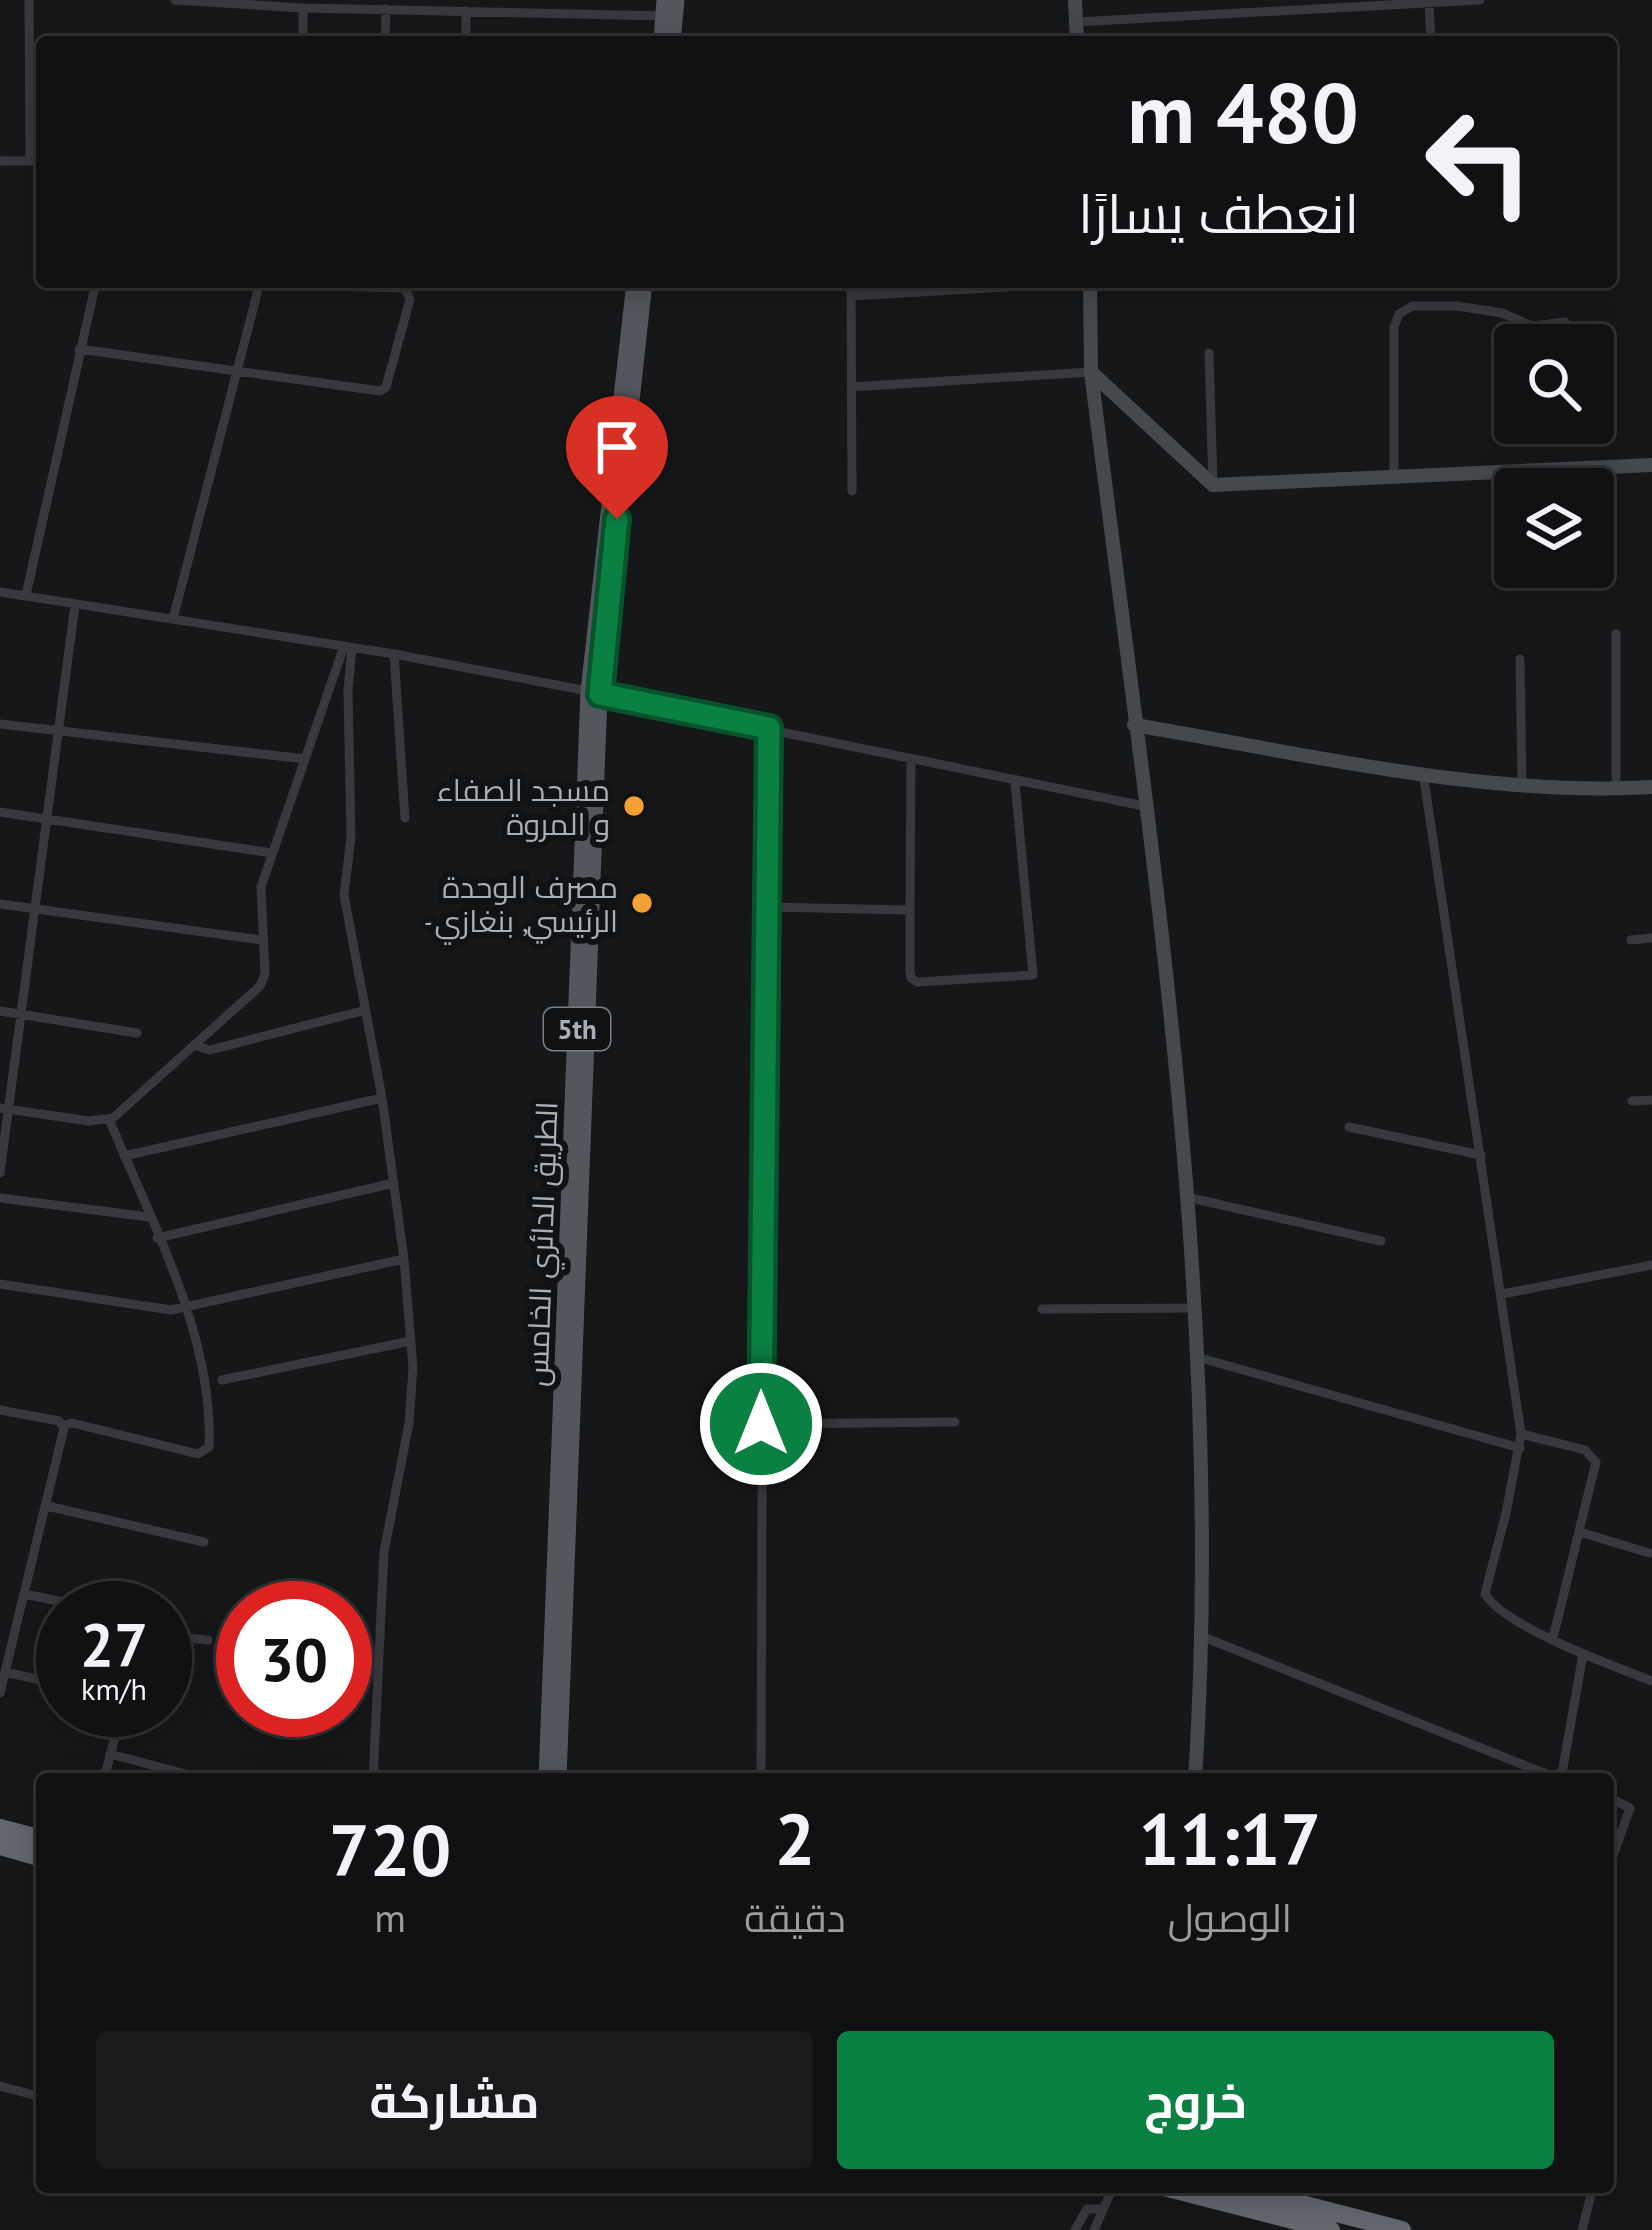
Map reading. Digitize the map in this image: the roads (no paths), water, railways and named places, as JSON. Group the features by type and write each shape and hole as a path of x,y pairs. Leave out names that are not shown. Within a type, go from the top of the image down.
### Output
{"highway":[{"path":"0,1828 36,1837"},
{"path":"0,1846 36,1856"},
{"path":"1187,2193 1330,2230"},
{"path":"1259,2193 1402,2230"}],"main road":[{"path":"673,36 676,0"},
{"path":"1075,0 1077,36"},
{"name":"الطريق الدائري الخامس","path":"546,1773 564,1467 594,693 633,288"},
{"name":"الطريق الدائري الخامس","path":"594,693 644,288"},
{"path":"1090,288 1090,372 1172,1020 1186,1197 1202,1487 1196,1773"},
{"path":"1090,372 1214,485 1652,465"},
{"path":"1134,724 1522,787 1652,787"},
{"name":"الطريق الدائري الخامس","path":"559,1773 564,1467"}],"street":[{"path":"0,161 36,161 29,0"},
{"path":"175,0 466,11 664,8"},
{"path":"1076,22 1480,0"},
{"path":"1430,3 1431,36"},
{"path":"303,8 303,36"},
{"path":"386,9 386,36"},
{"path":"466,11 466,36"},
{"path":"26,595 94,288"},
{"path":"173,620 259,288"},
{"path":"79,350 380,391 386,387 410,299 404,288"},
{"path":"851,288 852,491"},
{"path":"851,296 988,288"},
{"path":"1394,478 1394,327 1399,314 1412,307 1457,306 1502,313 1532,326 1565,322"},
{"path":"1210,352 1214,485"},
{"path":"851,388 1090,372"},
{"path":"0,592 394,654 1144,806"},
{"path":"0,1174 4,1109 22,1014 76,605"},
{"path":"1616,634 1616,789"},
{"path":"4,1109 88,1121 110,1119 126,1110 260,986 265,974 261,887 348,646"},
{"path":"348,646 350,837 344,895 382,1097 411,1340 409,1423 384,1552 373,1773"},
{"path":"394,654 405,818"},
{"path":"1520,659 1522,787"},
{"path":"0,724 305,759"},
{"path":"761,1773 769,728"},
{"path":"911,759 910,971 917,982 1034,975 1015,782"},
{"path":"1423,772 1521,1434 1485,1594 1494,1606 1553,1639 1652,1681"},
{"path":"0,812 272,853"},
{"path":"0,904 262,940"},
{"path":"767,907 910,910"},
{"path":"1630,940 1652,938"},
{"path":"196,1046 209,1050 366,1010"},
{"path":"0,1011 137,1033"},
{"path":"124,1156 382,1097"},
{"path":"1632,1101 1652,1100"},
{"path":"0,1410 198,1454 207,1450 208,1388 185,1307 110,1119"},
{"path":"1349,1127 1481,1155"},
{"path":"158,1238 394,1183"},
{"path":"1186,1197 1381,1241"},
{"path":"0,1198 149,1217"},
{"path":"0,1284 155,1310 404,1258"},
{"path":"1502,1294 1652,1264"},
{"path":"1042,1310 1193,1308"},
{"path":"222,1380 411,1340"},
{"path":"1197,1357 1520,1448"},
{"path":"761,1424 955,1422"},
{"path":"0,1693 64,1425"},
{"path":"1521,1434 1585,1450 1595,1459 1553,1639"},
{"path":"47,1507 204,1542"},
{"path":"1580,1532 1649,1553"},
{"path":"25,1594 36,1596"},
{"path":"1202,1636 1542,1773"},
{"path":"192,1639 208,1640"},
{"path":"1555,1773 1583,1654"},
{"path":"5,1672 36,1679"},
{"path":"105,1773 115,1737"},
{"path":"110,1754 182,1773"},
{"path":"1614,1800 1630,1808 1614,1853"},
{"path":"0,2086 36,2095"},
{"path":"1094,2230 1110,2193"},
{"path":"1582,2230 1592,2193"},
{"path":"1075,2230 1088,2209 1103,2209"}],"place":[{"name":"مسجد الصفاء و المروة","path":"634,806"},
{"name":"مصرف الوحدة -الرئيسي, بنغازي","path":"642,903"}]}
